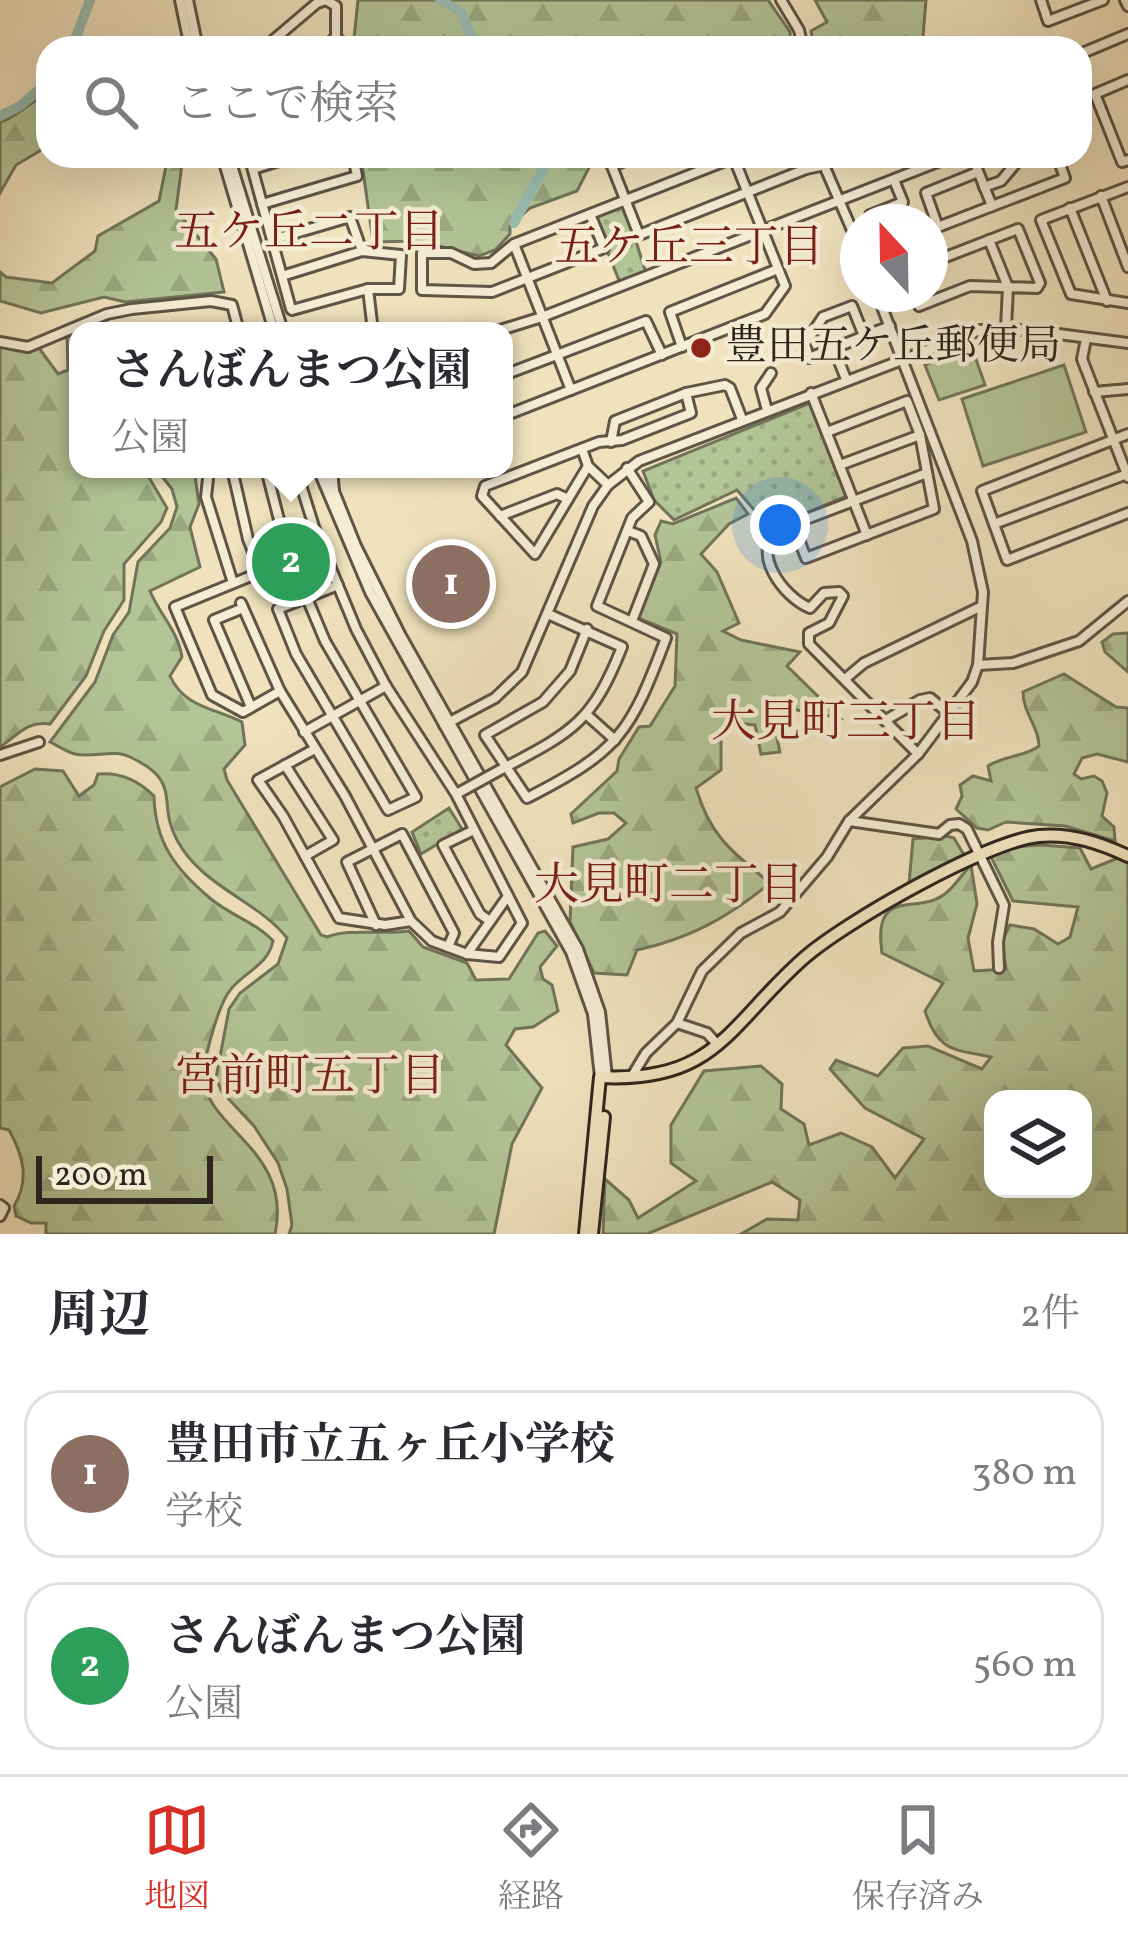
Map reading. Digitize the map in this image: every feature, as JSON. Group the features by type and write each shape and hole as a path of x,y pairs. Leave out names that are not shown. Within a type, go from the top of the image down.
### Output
{"main road":[{"path":"588,1234 603,1077 676,1070 719,1047 825,941 982,853 1019,839 1055,836 1100,844 1128,856"}],"street":[{"path":"184,0 192,36"},
{"path":"278,36 326,0 336,6 336,36"},
{"path":"781,0 800,36"},
{"path":"1041,0 1048,21 1103,0"},
{"path":"1092,48 1128,34"},
{"path":"1128,94 1126,81 1095,94 1122,162 1128,160"},
{"path":"229,168 272,322"},
{"path":"230,168 280,322"},
{"path":"256,168 253,169 262,204 282,276 292,310 368,289 399,290 401,255 362,251 282,276"},
{"path":"262,204 357,176 355,168"},
{"path":"613,168 639,235 806,169"},
{"path":"590,214 604,248 492,292 422,290 422,254 451,253 485,265 497,261 514,244 625,200 707,168"},
{"path":"513,413 765,314 784,286 739,168"},
{"path":"826,168 843,204"},
{"path":"513,326 924,168"},
{"path":"976,168 992,206"},
{"path":"984,187 1000,181 1011,168"},
{"path":"948,223 1065,178 1061,168"},
{"path":"929,204 926,193 978,172"},
{"path":"894,180 903,202 898,204"},
{"path":"1128,187 1041,220 1071,294 1128,303"},
{"path":"1101,196 1128,267"},
{"path":"1070,208 1107,301"},
{"path":"272,240 350,217 362,251"},
{"path":"948,256 1018,229 1040,284 1037,288 970,286 948,295"},
{"path":"989,240 1008,287 1006,328"},
{"path":"514,244 571,390"},
{"path":"682,347 671,311 778,269"},
{"path":"368,289 372,322"},
{"path":"87,322 107,314 211,301 232,305 237,322"},
{"path":"864,336 852,306 823,317 805,344 809,358 890,326"},
{"path":"632,1076 638,1061 677,1023 702,971 741,933 780,912 827,857 849,821 918,754 972,682 978,665 981,573 973,541 884,312"},
{"path":"513,372 646,321 662,355"},
{"path":"448,723 495,698 517,678 530,658 593,506 628,468 957,336 1006,328 1128,344"},
{"path":"0,342 28,346 69,329"},
{"path":"994,524 1128,475 1082,359 1086,339"},
{"path":"834,349 846,380"},
{"path":"767,410 761,388 771,373"},
{"path":"611,442 614,422 686,393 728,385 742,420"},
{"path":"1094,392 1128,389"},
{"path":"513,476 691,413 686,393"},
{"path":"811,393 867,535"},
{"path":"793,524 806,558 934,509 920,435 907,401 826,432"},
{"path":"1128,434 982,491 1007,560 1128,514"},
{"path":"840,465 920,435"},
{"path":"582,449 588,466 608,485"},
{"path":"508,478 485,487 483,500 535,554 588,466"},
{"path":"587,629 570,671 543,702 484,735 502,769 528,798 601,758 633,722 666,638 597,606 632,518 649,502 628,468"},
{"path":"918,754 809,644 809,633 829,623 843,596 831,590 816,605 794,601 766,553 772,534 928,472"},
{"path":"208,478 206,497 233,583"},
{"path":"234,478 261,572 176,607 212,695 243,712 280,692"},
{"path":"268,478 284,543 315,530"},
{"path":"250,707 214,620 242,606 280,692 421,934 467,954 499,957 522,923 458,793 386,686 338,585 299,478"},
{"path":"328,478 385,604 448,723"},
{"path":"328,478 370,592 578,950 606,1036 603,1077"},
{"path":"500,516 556,494 568,500"},
{"path":"628,531 641,536 654,564 632,621"},
{"path":"307,598 358,701 416,797 388,810 296,654 278,610 338,585"},
{"path":"978,665 1013,663 1079,641 1128,601"},
{"path":"844,679 864,663 982,606"},
{"path":"458,793 563,735 587,715 602,694 622,645 548,614"},
{"path":"304,731 386,686"},
{"path":"886,720 930,698 947,712"},
{"path":"587,715 615,740"},
{"path":"0,755 39,742"},
{"path":"314,750 258,780 339,918 376,925 411,920"},
{"path":"285,765 333,840 305,856"},
{"path":"849,821 939,834 959,824 982,853 1004,904 999,968"},
{"path":"474,830 443,845 480,914 490,921"},
{"path":"376,925 346,866 401,834 454,933 448,947"},
{"path":"467,954 508,896"},
{"path":"677,1023 707,1033 719,1047"},
{"path":"0,1204 4,1208 0,1216"}],"green space":[{"path":"358,0 768,0 790,36 354,36"},
{"path":"815,0 926,0 923,36 812,36 811,31 827,22"},
{"path":"36,101 36,153 16,165 0,193 0,122"},
{"path":"166,168 181,168 176,210 216,259 224,292 125,302 104,297 41,313 0,301 0,272 6,277 52,283 95,251 98,236 159,201"},
{"path":"363,168 589,168 577,191 530,208 510,226 510,234 495,250 479,256 419,241 373,242"},
{"path":"624,203 646,273 620,283 593,215"},
{"path":"69,335 69,478 149,478 167,508 161,522 124,564 124,600 104,631 86,676 50,724 29,727 0,747 0,346 39,348 58,374 68,370"},
{"path":"971,345 985,385 939,400 925,365"},
{"path":"1064,365 1086,432 983,466 962,399"},
{"path":"810,403 847,496 770,528 737,490 674,520 654,500 643,471"},
{"path":"163,478 195,478 199,504 190,527 200,567 150,591 180,648 182,657 170,676 192,700 242,722 245,745 224,769 227,780 321,935 409,931 423,947 467,963 476,980 509,979 538,933 545,931 557,946 540,967 543,979 552,985 558,1011 533,1027 515,1029 506,1045 542,1088 512,1144 494,1234 289,1234 287,1189 278,1163 216,1078 229,1009 240,993 278,964 287,938 188,856 171,827 163,784 147,766 124,755 75,754 50,742 95,682 113,635 129,612 138,562 170,528 177,507"},
{"path":"736,498 748,514 729,524 701,554 717,572 739,623 723,631 741,640 800,652 787,666 840,718 786,708 774,724 780,752 761,754 755,725 734,723 721,737 721,770 696,788 708,819 724,842 770,883 708,925 637,950 627,975 594,973 570,922 573,847 608,839 626,823 614,813 599,813 573,823 571,814 617,771 639,727 650,726 675,686 677,634 638,618 661,562 655,535 661,521 673,524"},
{"path":"311,537 323,566 272,587 260,557"},
{"path":"1128,633 1128,672 1105,652 1102,642 1113,634"},
{"path":"1064,674 1116,707 1128,708 1128,762 1097,754 1082,758 1074,774 1102,781 1107,793 1102,816 1114,827 1115,841 1065,826 1006,822 988,830 977,828 956,809 962,796 960,785 973,776 991,781 988,766 1039,746 1023,692"},
{"path":"35,769 63,771 79,796 94,785 98,774 121,776 142,786 154,796 163,841 187,877 273,941 261,962 226,996 204,1078 218,1112 261,1161 272,1181 277,1205 275,1234 46,1234 46,1223 16,1216 23,1168 9,1130 0,1128 0,787"},
{"path":"449,808 462,829 421,854 412,832"},
{"path":"954,838 964,855 909,884 913,839"},
{"path":"1041,845 1080,848 1091,869 1118,858 1128,863 1128,1234 741,1234 767,1219 798,1220 800,1200 772,1182 647,1234 603,1234 605,1179 629,1200 638,1218 696,1181 671,1163 671,1125 704,1071 761,1066 782,1084 781,1109 804,1124 809,1145 841,1133 872,1147 895,1178 924,1139 865,1108 830,1069 836,1060 878,1076 903,1048 928,1046 982,1069 991,1057 949,1046 935,1034 925,1011 943,983 882,953 884,918 900,906 935,900 971,865 977,904 968,938 974,971 1006,969 1002,941 1010,925 1034,929 1058,944 1070,937 1078,907 1013,901 991,857 1011,847"}],"waterway":[{"path":"76,36 90,0"},
{"path":"440,0 461,12 472,36"},
{"path":"0,116 36,92"},
{"path":"514,223 544,168"}],"place":[{"name":"豊田五ケ丘郵便局","path":"701,348"},
{"name":"さんぼんまつ公園","path":"291,562"},
{"name":"豊田市立五ヶ丘小学校","path":"451,584"}],"district":[{"name":"五ケ丘二丁目","path":"309,234"},
{"name":"五ケ丘三丁目","path":"689,249"},
{"name":"大見町三丁目","path":"846,724"},
{"name":"大見町二丁目","path":"669,887"},
{"name":"宮前町五丁目","path":"310,1078"}]}
